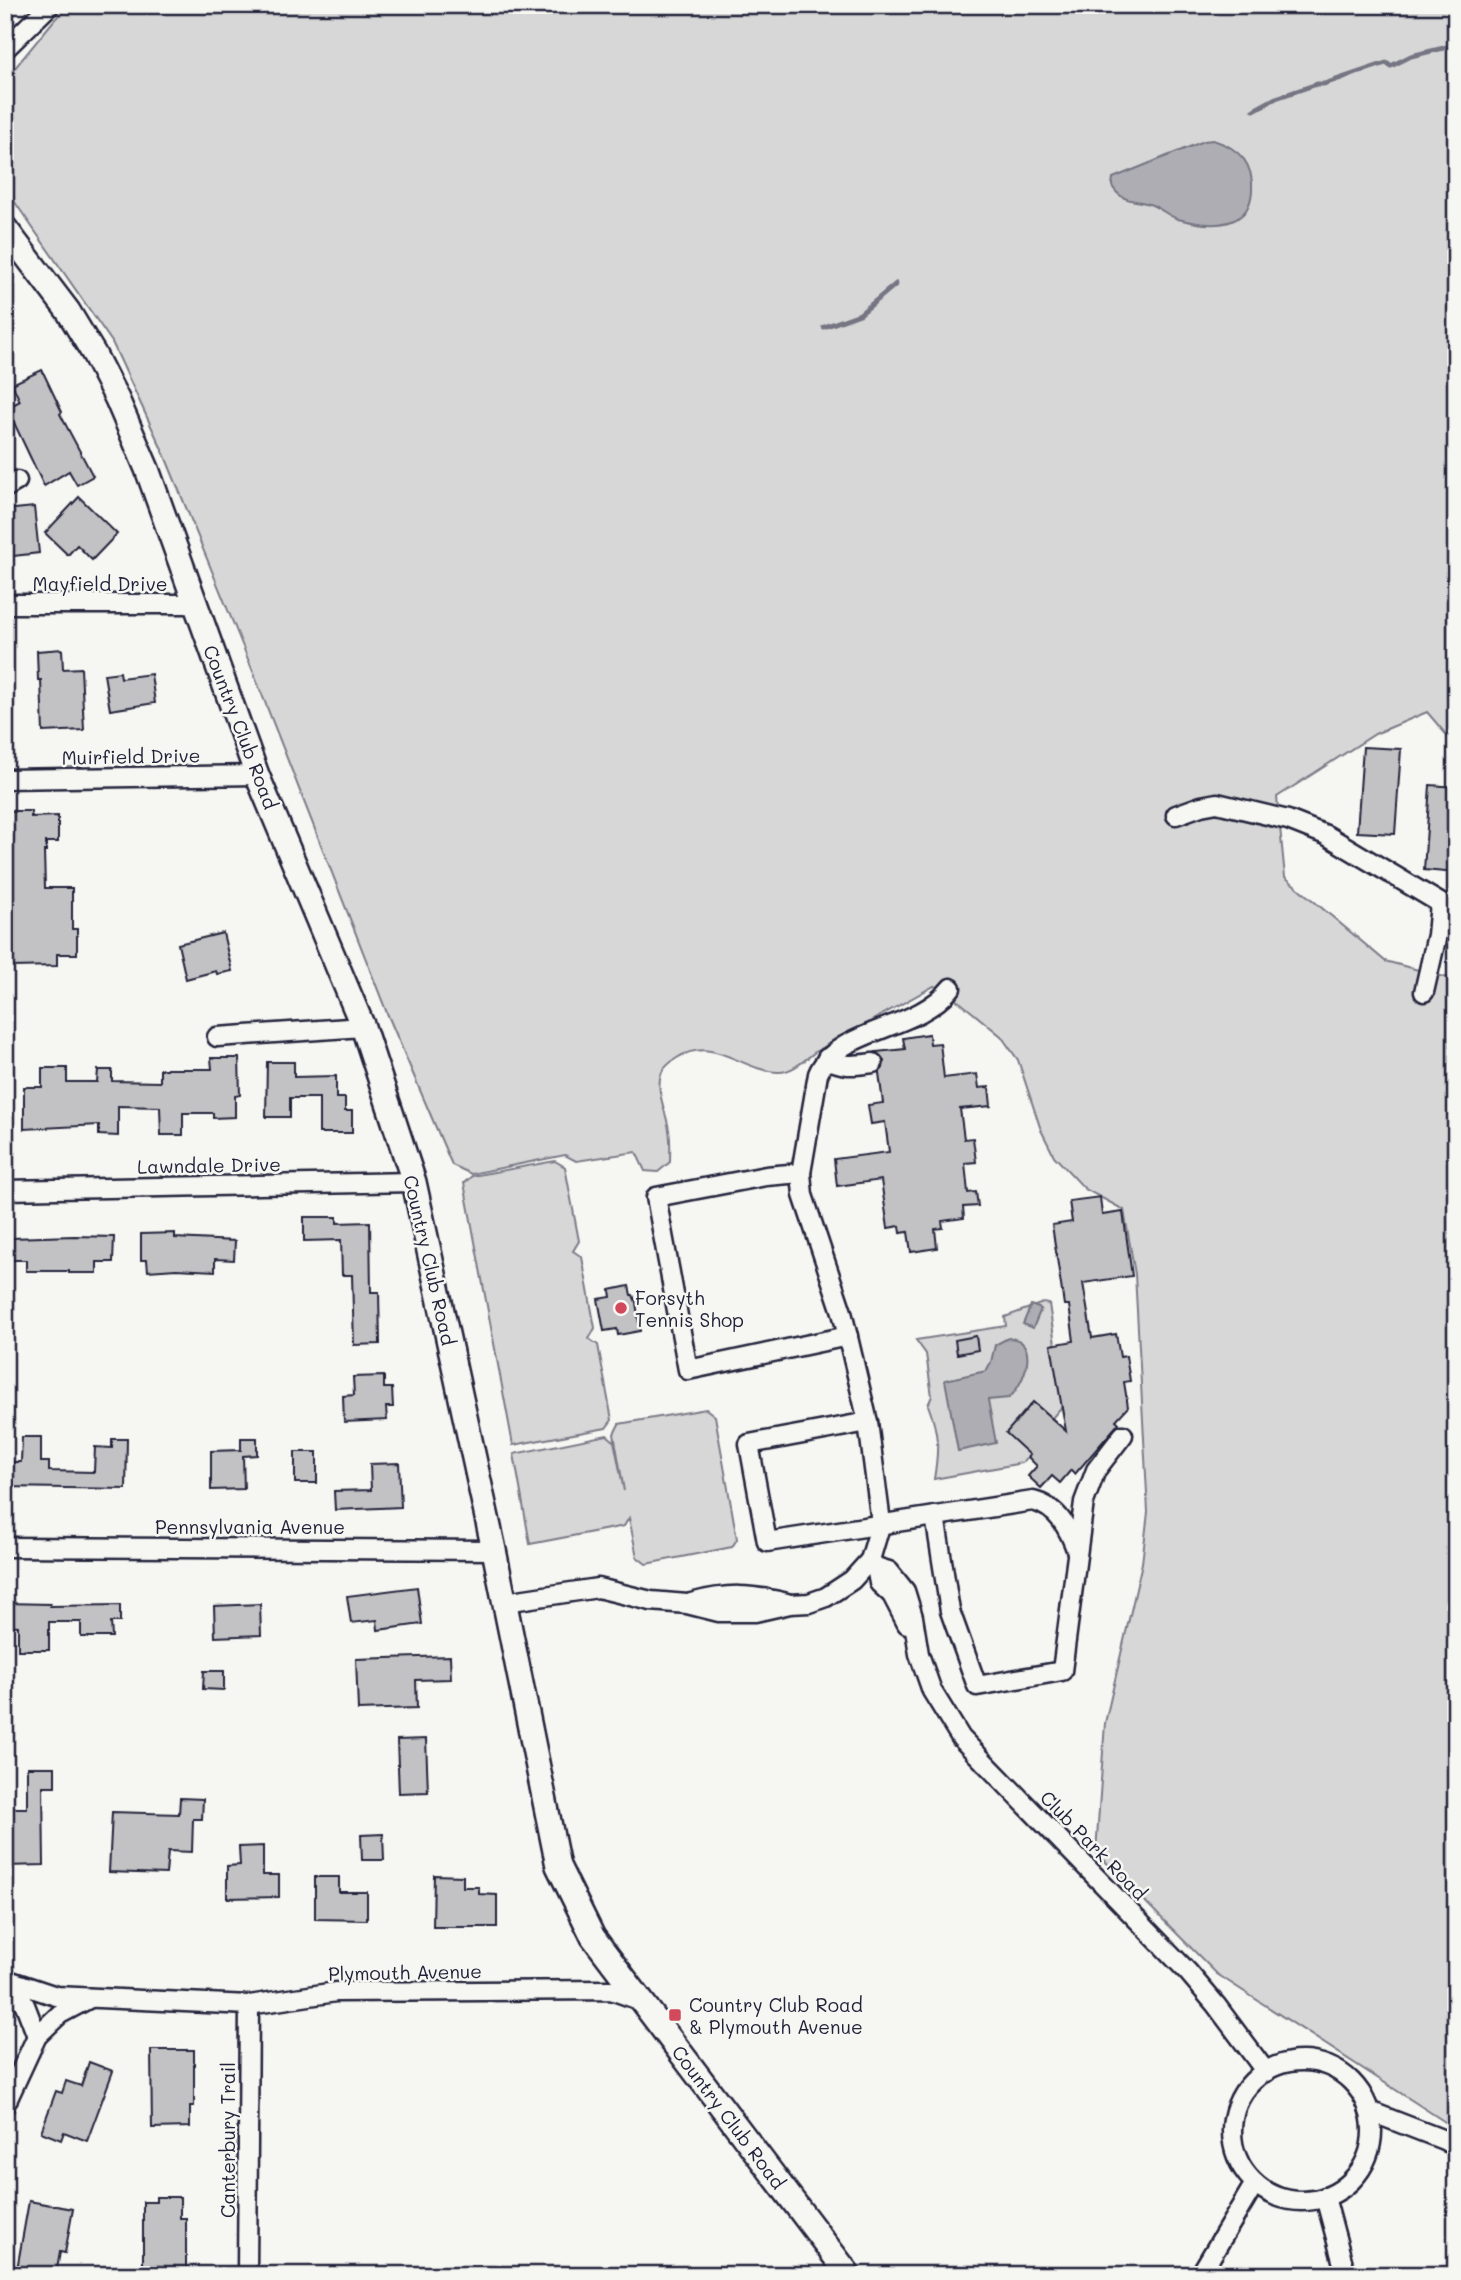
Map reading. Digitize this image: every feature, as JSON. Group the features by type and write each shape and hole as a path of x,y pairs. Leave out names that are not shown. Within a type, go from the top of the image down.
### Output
{"main road":[{"name":"Country Club Road","path":"5,228 68,311 117,399 147,468 257,775 363,1027 414,1182 495,1550 558,1866 593,1937 849,2275"}],"street":[{"path":"5,49 50,5"},
{"name":"Mayfield Drive","path":"5,604 195,604"},
{"name":"Muirfield Drive","path":"5,779 257,775"},
{"path":"1176,815 1217,803 1288,820 1326,835 1440,903 1437,935 1424,992"},
{"path":"505,1602 598,1588 651,1601 687,1604 719,1612 755,1612 817,1601 840,1590 873,1563 880,1523 868,1422 848,1336 803,1195 801,1172 818,1074 827,1058 838,1048 935,1006 951,989"},
{"path":"217,1037 363,1027"},
{"path":"827,1058 835,1063 848,1065 873,1063"},
{"path":"801,1172 656,1197 688,1370 848,1336"},
{"name":"Lawndale Drive","path":"5,1190 414,1182"},
{"path":"868,1422 748,1444 767,1542 1033,1500 1051,1507 1059,1515 1077,1552"},
{"path":"934,1516 950,1611 977,1686 1062,1671 1088,1489 1096,1470 1123,1435"},
{"name":"Pennsylvania Avenue","path":"5,1547 495,1550"},
{"name":"Club Park Road","path":"873,1563 889,1571 905,1591 919,1654 932,1691 961,1738 1188,1972 1266,2072"},
{"path":"7,1979 25,2005 37,2036"},
{"name":"Plymouth Avenue","path":"7,1979 48,1994 249,2005 336,1992 611,1990 639,2000"},
{"path":"5,2105 37,2036 60,2014 90,1998"},
{"name":"Canterbury Trail","path":"247,2275 249,2005"},
{"path":"1298,2061 1322,2063 1343,2074 1359,2090 1369,2111 1372,2133 1368,2154 1359,2172 1344,2187 1325,2197 1307,2201 1288,2200 1270,2194 1255,2183 1240,2164 1233,2142 1233,2118 1241,2096 1256,2078 1276,2066 1298,2061"},
{"path":"1369,2111 1456,2147"},
{"path":"1200,2275 1255,2183"},
{"path":"1325,2197 1346,2275"}],"shaded area":[{"path":"71,5 1456,5 1456,746 1427,712 1375,734 1277,797 1285,877 1385,961 1456,980 1456,2129 1217,1974 1096,1852 1105,1723 1142,1563 1148,1512 1135,1274 1124,1210 1085,1189 1054,1156 1041,1130 1018,1060 1001,1036 961,1003 934,986 784,1071 765,1070 703,1050 675,1059 663,1070 660,1079 660,1093 670,1134 670,1162 658,1172 645,1171 636,1152 576,1161 565,1155 471,1174 452,1165 387,1013 165,456 112,342 5,188 5,80 55,19"},
{"path":"1213,140 1237,152 1250,172 1252,191 1249,205 1244,213 1232,221 1212,224 1178,219 1154,206 1126,199 1112,186 1113,178 1204,141"},
{"path":"555,1161 565,1167 579,1241 573,1251 582,1257 595,1328 589,1339 598,1345 612,1420 606,1428 513,1445 464,1183 472,1176"},
{"path":"1043,1303 1049,1304 1055,1344 1051,1345 1065,1403 1052,1418 1058,1424 1022,1463 934,1479 937,1441 928,1405 932,1396 926,1354 916,1340 1006,1326 1005,1317"},
{"path":"1031,1305 1041,1309 1033,1328 1023,1324"},
{"path":"1008,1338 1018,1340 1025,1346 1027,1364 1020,1383 1009,1398 988,1400 996,1443 958,1451 945,1380 986,1371 995,1345"},
{"path":"706,1409 715,1416 737,1539 732,1547 646,1564 637,1557 629,1518 624,1526 530,1544 514,1454 607,1435 614,1441 624,1491 614,1434 619,1424"}],"building":[{"path":"42,370 62,412 60,414 93,476 77,485 69,471 44,486 7,408 20,401 12,384"},
{"path":"79,497 117,534 92,560 77,545 68,555 45,533"},
{"path":"34,507 39,553 5,557 5,510"},
{"path":"62,649 63,669 81,668 84,730 43,732 37,651"},
{"path":"120,672 121,678 151,674 155,703 110,710 104,674"},
{"path":"1363,747 1401,749 1395,834 1357,832"},
{"path":"1430,785 1456,787 1456,873 1424,870"},
{"path":"5,811 31,811 31,817 58,816 58,842 46,842 44,851 45,888 72,888 72,929 77,929 77,954 57,954 57,966 12,967 11,913 5,913"},
{"path":"223,933 232,971 217,974 216,971 186,979 178,944"},
{"path":"929,1034 930,1044 940,1043 944,1078 977,1074 979,1088 989,1087 991,1106 960,1109 964,1139 973,1138 976,1162 965,1163 968,1193 976,1192 978,1206 963,1207 964,1218 942,1221 943,1228 935,1229 937,1248 911,1252 908,1232 901,1233 900,1226 888,1228 881,1180 837,1186 834,1159 889,1152 885,1122 871,1124 868,1105 883,1103 879,1073 884,1061 876,1052 905,1049 903,1038"},
{"path":"211,1058 239,1058 240,1095 235,1096 235,1117 213,1118 213,1113 183,1113 183,1135 161,1135 160,1107 118,1106 118,1136 99,1135 99,1125 24,1129 24,1087 42,1087 42,1068 67,1068 67,1082 97,1082 98,1070 112,1070 112,1081 160,1082 160,1069 212,1069"},
{"path":"267,1062 294,1062 294,1077 336,1076 336,1098 345,1098 345,1111 352,1111 352,1133 319,1133 319,1098 290,1098 290,1117 266,1117"},
{"path":"1100,1197 1102,1215 1123,1212 1132,1276 1083,1283 1092,1338 1116,1334 1120,1357 1126,1356 1130,1381 1124,1382 1128,1407 1116,1420 1119,1423 1075,1474 1071,1470 1060,1483 1052,1476 1041,1488 1028,1476 1037,1466 1028,1457 1030,1455 1006,1433 1033,1402 1066,1431 1051,1345 1074,1341 1069,1305 1064,1305 1052,1225 1072,1222 1069,1201"},
{"path":"304,1217 337,1217 337,1223 370,1222 371,1292 379,1292 380,1344 354,1345 352,1275 342,1275 341,1240 304,1241"},
{"path":"175,1233 175,1238 235,1241 234,1260 215,1259 215,1271 148,1271 147,1260 141,1260 141,1234"},
{"path":"114,1237 113,1262 97,1262 97,1273 69,1273 26,1271 26,1260 11,1260 11,1238"},
{"name":"Forsyth Tennis Shop","path":"629,1286 636,1302 640,1331 618,1335 617,1329 604,1331 598,1299 611,1297 610,1290"},
{"path":"976,1336 978,1350 957,1354 955,1340"},
{"path":"384,1376 384,1388 392,1388 393,1407 386,1407 387,1420 344,1422 343,1396 354,1395 353,1377"},
{"path":"22,1437 41,1437 41,1462 49,1462 49,1471 94,1472 95,1447 112,1448 112,1439 127,1439 126,1489 5,1487 5,1462 21,1462"},
{"path":"241,1438 257,1438 257,1455 243,1456 244,1489 211,1490 211,1451 241,1450"},
{"path":"295,1452 317,1452 317,1483 295,1483"},
{"path":"399,1463 401,1507 335,1510 334,1491 371,1490 370,1464"},
{"path":"417,1587 422,1624 378,1630 377,1620 351,1623 347,1596"},
{"path":"5,1603 50,1606 120,1605 120,1622 111,1622 112,1637 81,1637 81,1622 49,1622 49,1650 18,1650 18,1626 5,1625"},
{"path":"260,1604 261,1635 215,1637 214,1606"},
{"path":"450,1656 451,1679 416,1680 417,1708 358,1710 356,1659"},
{"path":"204,1671 224,1671 224,1690 203,1689"},
{"path":"426,1739 428,1792 399,1793 397,1740"},
{"path":"27,1767 55,1767 55,1786 43,1786 44,1865 5,1866 5,1808 27,1808"},
{"path":"180,1798 203,1799 202,1819 193,1819 192,1852 168,1851 166,1874 109,1872 112,1812 179,1814"},
{"path":"383,1834 384,1860 362,1860 361,1835"},
{"path":"263,1846 263,1875 279,1875 279,1897 227,1898 227,1866 240,1865 239,1847"},
{"path":"434,1875 463,1876 463,1887 479,1887 479,1894 497,1895 497,1927 433,1927"},
{"path":"315,1877 339,1877 339,1892 367,1892 367,1920 315,1919"},
{"path":"151,2050 194,2050 194,2106 190,2106 190,2127 152,2128"},
{"path":"89,2062 113,2071 87,2141 64,2132 61,2140 41,2132 56,2091 62,2093 66,2081 81,2086"},
{"path":"156,2197 180,2197 180,2218 186,2218 186,2272 143,2273 143,2202 156,2202"},
{"path":"29,2201 73,2209 65,2253 60,2252 56,2275 17,2269"}],"waterway":[{"path":"1254,110 1276,98 1317,84 1386,63 1391,66 1411,56 1456,45"},
{"path":"824,327 860,314 896,284"}],"place":[{"name":"Forsyth Tennis Shop","path":"621,1308"},
{"name":"Country Club Road & Plymouth Avenue","path":"675,2015"}]}
